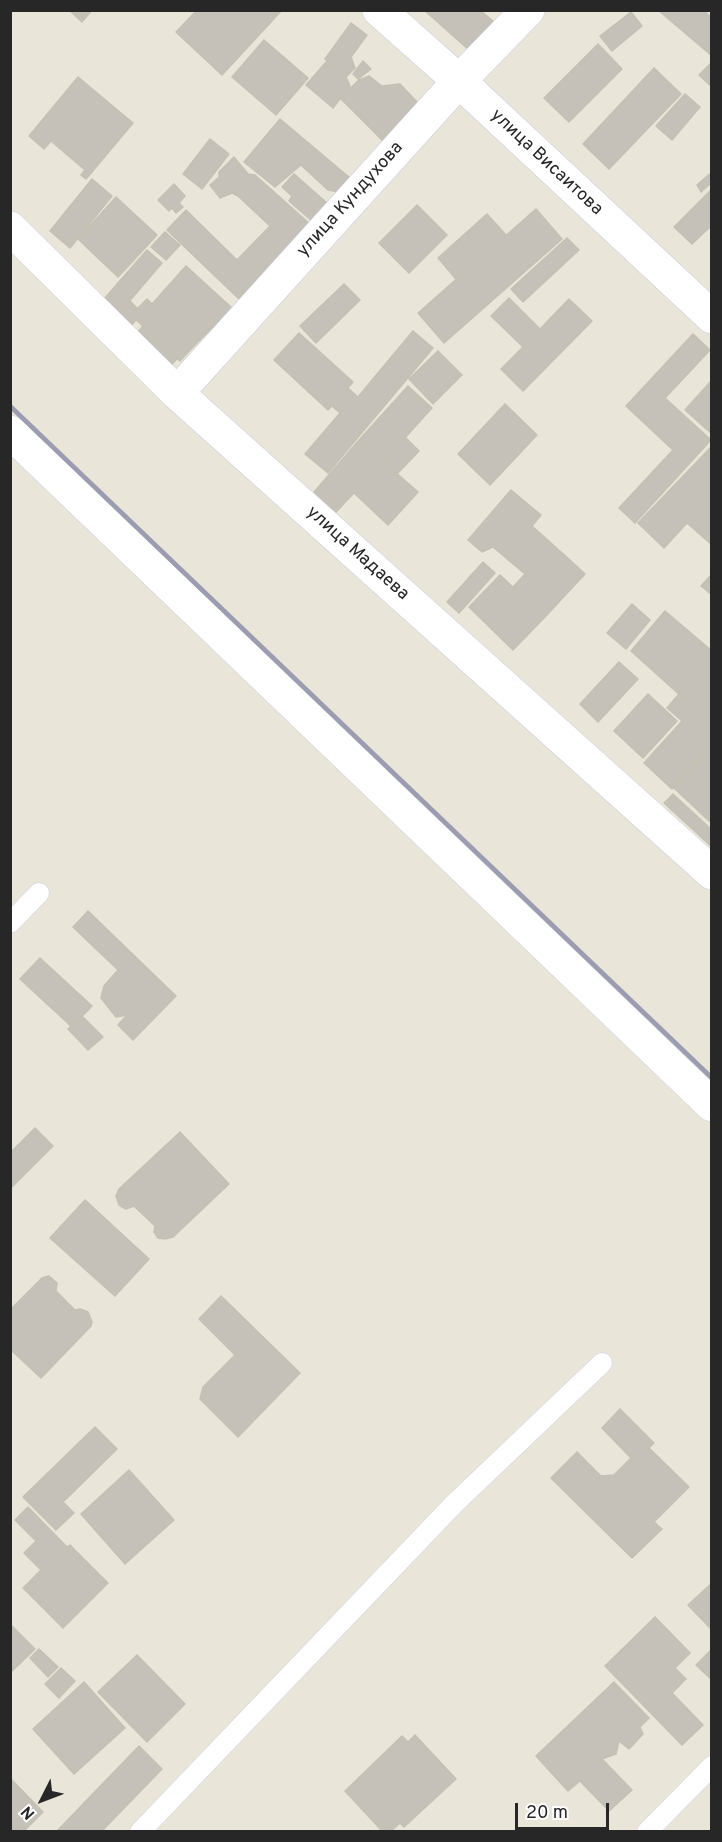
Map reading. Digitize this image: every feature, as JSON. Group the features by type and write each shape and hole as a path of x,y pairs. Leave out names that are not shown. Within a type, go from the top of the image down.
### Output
{"street":[{"name":"улица Висаитова","path":"379,10 459,81 711,317"},
{"name":"улица Кундухова","path":"177,393 459,81 528,10"},
{"name":"улица Мадаева","path":"10,228 177,393 711,873"},
{"path":"10,432 711,1105"}],"lane":[{"path":"10,923 39,893"},
{"path":"140,1832 454,1504 602,1364"},
{"path":"647,1832 711,1766"}],"building":[{"path":"69,10 92,10 82,22"},
{"path":"197,10 282,10 222,75 176,32"},
{"path":"424,10 480,10 494,22 469,50"},
{"path":"658,10 703,10 712,18 712,56"},
{"path":"631,12 642,26 612,51 600,36"},
{"path":"351,23 367,35 351,57 355,68 346,77 325,59"},
{"path":"264,40 308,78 276,115 232,77"},
{"path":"598,44 622,69 569,122 544,98"},
{"path":"327,61 346,77 350,86 333,108 306,85"},
{"path":"363,61 371,69 358,79 353,74"},
{"path":"712,62 712,87 699,75"},
{"path":"654,68 681,94 609,169 583,144"},
{"path":"369,76 382,86 400,84 417,102 416,114 386,144 340,98 359,80"},
{"path":"78,77 133,123 86,179 81,175 85,170 51,141 44,149 29,136"},
{"path":"685,94 700,107 672,140 656,126"},
{"path":"280,119 350,178 338,192 328,190 301,165 275,187 244,162"},
{"path":"210,139 229,154 202,189 183,174"},
{"path":"234,157 248,174 255,175 311,225 240,300 167,230 186,210 237,260 270,226 238,196 232,193 220,198 210,185"},
{"path":"712,172 712,182 701,192 697,185"},
{"path":"294,174 327,203 312,221 289,201 292,196 282,187"},
{"path":"92,179 112,196 70,248 50,231"},
{"path":"174,184 185,196 179,203 183,207 176,213 172,208 169,211 158,200"},
{"path":"712,189 712,225 692,244 674,227"},
{"path":"116,197 157,235 118,277 78,239"},
{"path":"417,205 447,235 409,273 379,243"},
{"path":"536,209 562,239 444,343 418,313"},
{"path":"487,214 506,235 456,279 438,258"},
{"path":"165,232 180,245 166,260 151,247"},
{"path":"567,238 579,250 523,302 511,289"},
{"path":"147,250 162,263 127,304 111,291"},
{"path":"186,266 232,308 194,346 152,304"},
{"path":"344,284 360,300 316,343 300,326"},
{"path":"111,291 127,304 130,301 137,308 131,315 136,320 127,330 100,304"},
{"path":"509,298 540,329 569,299 592,321 523,391 501,369 523,347 491,316"},
{"path":"147,299 194,346 180,361 131,315"},
{"path":"143,326 178,358 165,371 131,340"},
{"path":"413,331 433,348 328,473 305,454 340,413 332,406 348,388 358,397"},
{"path":"299,333 353,382 328,410 274,360"},
{"path":"693,334 710,350 665,398 711,440 635,523 619,508 673,450 626,406"},
{"path":"438,351 462,375 433,404 409,379"},
{"path":"712,380 712,434 685,410"},
{"path":"408,386 432,408 383,462 359,440"},
{"path":"505,404 537,435 490,485 458,454"},
{"path":"405,437 419,451 397,474 383,462"},
{"path":"359,440 418,492 388,525 354,493 336,512 314,492"},
{"path":"712,446 712,545 687,523 664,548 638,523"},
{"path":"511,490 541,515 532,526 571,561 544,590 493,547 482,552 468,540"},
{"path":"571,561 585,574 545,617 512,588 526,573 544,590"},
{"path":"483,562 495,573 459,613 447,602"},
{"path":"712,574 712,595 701,586"},
{"path":"500,575 545,617 513,650 469,607"},
{"path":"632,604 650,620 626,649 607,633"},
{"path":"665,611 712,651 712,686 692,706 631,651"},
{"path":"619,662 638,679 598,722 580,704"},
{"path":"712,686 712,746 672,789 644,763 682,721 667,708 679,694 692,706"},
{"path":"648,694 677,721 643,758 614,731"},
{"path":"712,747 712,818 709,821 674,788"},
{"path":"673,794 712,830 712,847 664,803"},
{"path":"88,911 176,996 133,1040 118,1025 127,1015 116,1017 101,998 104,986 118,970 73,927"},
{"path":"40,958 92,1006 72,1027 20,979"},
{"path":"82,1016 103,1037 88,1050 68,1029"},
{"path":"35,1128 53,1146 10,1189 10,1153"},
{"path":"180,1132 229,1184 173,1237 158,1238 154,1232 155,1226 134,1206 126,1209 119,1205 116,1196 119,1189"},
{"path":"85,1200 149,1259 115,1296 50,1238"},
{"path":"49,1276 57,1283 56,1291 75,1310 88,1312 92,1322 91,1326 41,1378 10,1349 10,1310 42,1278"},
{"path":"221,1296 300,1373 238,1437 200,1399 203,1387 235,1355 199,1319"},
{"path":"620,1409 654,1443 649,1448 689,1487 654,1522 662,1529 632,1558 551,1478 577,1452 601,1476 614,1475 631,1458 602,1428"},
{"path":"95,1427 117,1449 63,1502 74,1513 56,1530 23,1497"},
{"path":"129,1470 174,1520 125,1564 81,1514"},
{"path":"28,1507 67,1547 70,1545 108,1583 63,1628 23,1588 41,1570 24,1553 36,1541 15,1520"},
{"path":"712,1583 712,1630 688,1605"},
{"path":"655,1617 690,1653 675,1668 686,1679 672,1693 703,1725 682,1745 605,1666"},
{"path":"10,1624 35,1649 10,1673"},
{"path":"39,1649 58,1667 48,1677 30,1658"},
{"path":"712,1649 712,1680 696,1665"},
{"path":"137,1655 185,1704 147,1742 98,1692"},
{"path":"61,1668 75,1681 59,1698 45,1684"},
{"path":"84,1682 125,1728 74,1774 33,1729"},
{"path":"614,1682 649,1718 640,1727 643,1734 629,1749 619,1741 616,1754 602,1759 632,1790 609,1811 580,1781 568,1791 536,1756"},
{"path":"415,1735 456,1779 404,1827 400,1823 390,1832 383,1832 345,1791 402,1736 408,1742"},
{"path":"139,1746 162,1769 101,1832 56,1832"},
{"path":"10,1778 43,1812 23,1832 10,1832"}],"railway":[{"path":"10,406 712,1078"}]}
